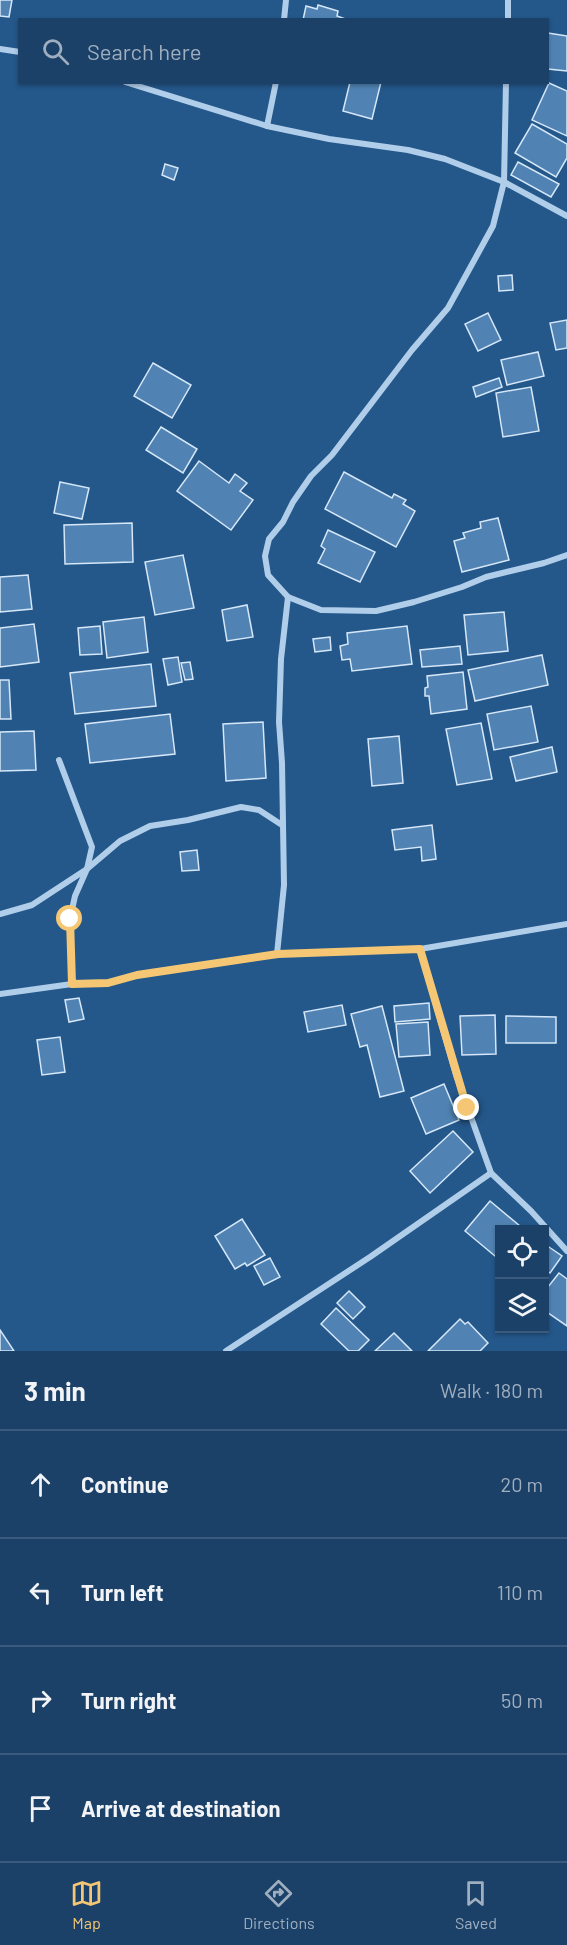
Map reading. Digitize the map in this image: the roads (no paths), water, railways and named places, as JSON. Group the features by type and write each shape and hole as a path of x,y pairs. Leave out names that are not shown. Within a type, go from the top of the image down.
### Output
{"street":[{"path":"284,18 285,0"},
{"path":"508,0 508,18"},
{"path":"0,49 18,52"},
{"path":"131,84 267,126 329,139 408,150 445,159 504,182 567,216"},
{"path":"267,126 276,84"},
{"path":"506,84 504,182 493,226 448,308 412,350 332,454 311,476 293,502 283,522 269,538 265,556 267,575 288,597 321,610 376,611 414,602 486,577 567,555"},
{"path":"278,954 284,885 279,722 280,659 288,597"},
{"path":"59,760 92,847 87,869 75,896 70,919 72,984"},
{"path":"0,914 32,905 87,869 120,840 150,826 188,820 242,807 259,810 282,825"},
{"path":"0,994 72,984 108,983 147,973 278,954 420,949 567,924"},
{"path":"420,949 456,1075 491,1173 531,1210 567,1251"},
{"path":"226,1351 370,1257 491,1173"}]}
